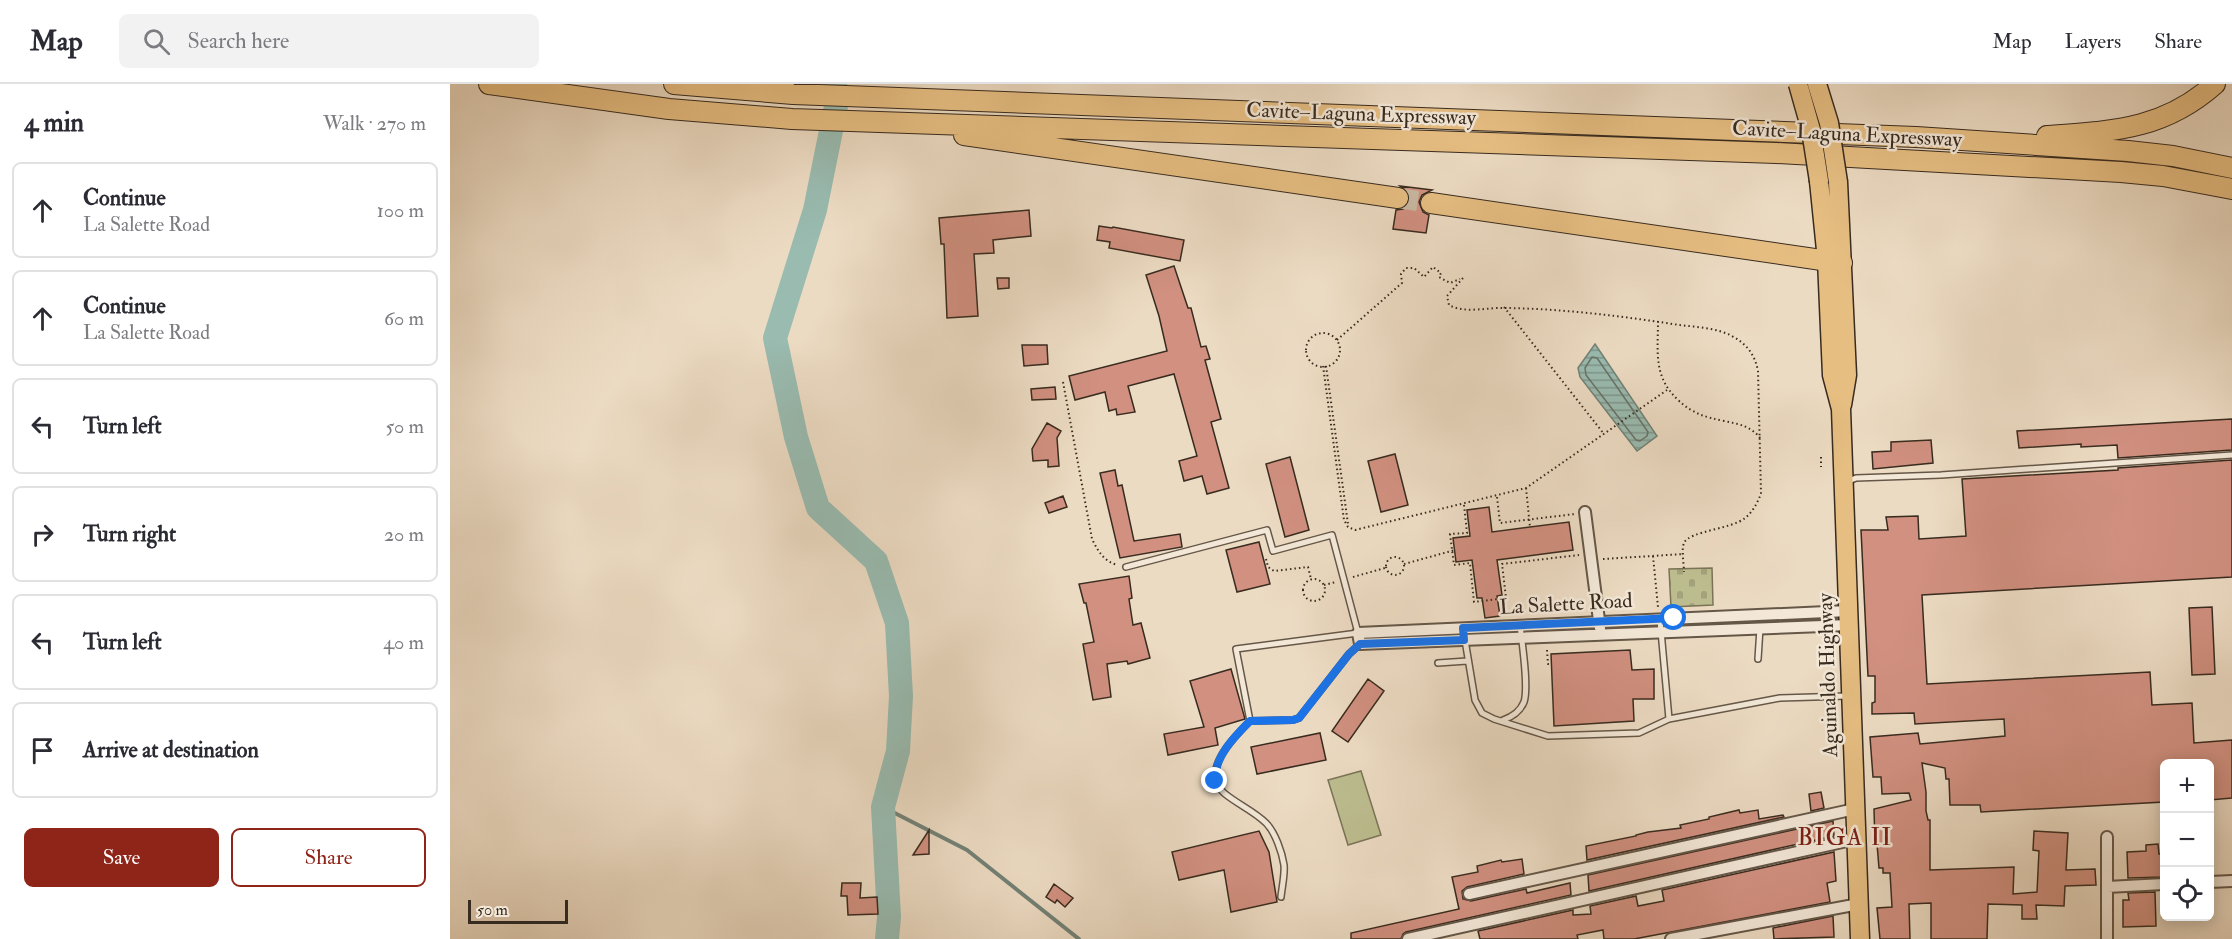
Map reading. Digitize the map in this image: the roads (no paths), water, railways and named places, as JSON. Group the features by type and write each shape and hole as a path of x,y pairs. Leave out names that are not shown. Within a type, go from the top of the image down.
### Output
{"highway":[{"name":"Cavite–Laguna Expressway","path":"489,84 669,109 792,119 1776,153 2121,172 2163,176 2232,189"},
{"name":"Cavite–Laguna Expressway","path":"674,84 793,94 864,97 1916,136 2128,151 2173,156 2232,168"},
{"path":"1916,136 2038,136 2115,130 2145,124 2176,113 2215,84"},
{"path":"864,121 1398,198"},
{"path":"1431,203 1834,262"}],"main road":[{"name":"Aguinaldo Highway","path":"1798,84 1811,130 1834,262"},
{"name":"Aguinaldo Highway","path":"1817,84 1829,123 1838,182 1832,375 1841,409 1845,483 1860,939"}],"street":[{"path":"1585,512 1601,634"},
{"name":"La Salette Road","path":"1358,633 1660,619 1848,618"},
{"name":"La Salette Road","path":"1360,644 1760,627 1848,618"},
{"path":"1358,633 1360,644"},
{"path":"1469,894 1855,809"},
{"path":"2107,837 2107,939"},
{"path":"1408,939 1856,839"},
{"path":"2214,882 2232,881"},
{"path":"2107,886 2160,884"},
{"path":"1671,939 1859,904"}],"lane":[{"path":"1845,483 1856,478 2232,454"},
{"path":"1126,567 1267,530 1273,551 1332,535 1358,633 1236,649 1250,721"},
{"path":"1660,619 1669,719"},
{"path":"1501,720 1515,715 1520,710 1525,696 1520,626"},
{"path":"1758,659 1760,627"},
{"path":"1463,628 1467,661 1477,707 1488,717 1536,734 1548,736 1639,733 1669,719 1780,698 1851,696"},
{"path":"1281,897 1284,867 1275,836 1266,823 1223,792 1215,781 1215,772 1227,746 1250,721 1299,718 1349,654 1360,644"},
{"path":"1438,663 1467,661"}],"water":[{"path":"1595,344 1657,436 1637,451 1580,377 1578,368"}],"waterway":[{"path":"835,84 837,101 815,210 775,338 796,437 818,508 876,561 897,623 901,696 898,751 883,807 889,917 887,939"},
{"path":"883,807 967,850 1079,939"}],"tunnel":[{"path":"1398,198 1431,203"}],"district":[{"name":"BIGA II","path":"1845,837"}]}
